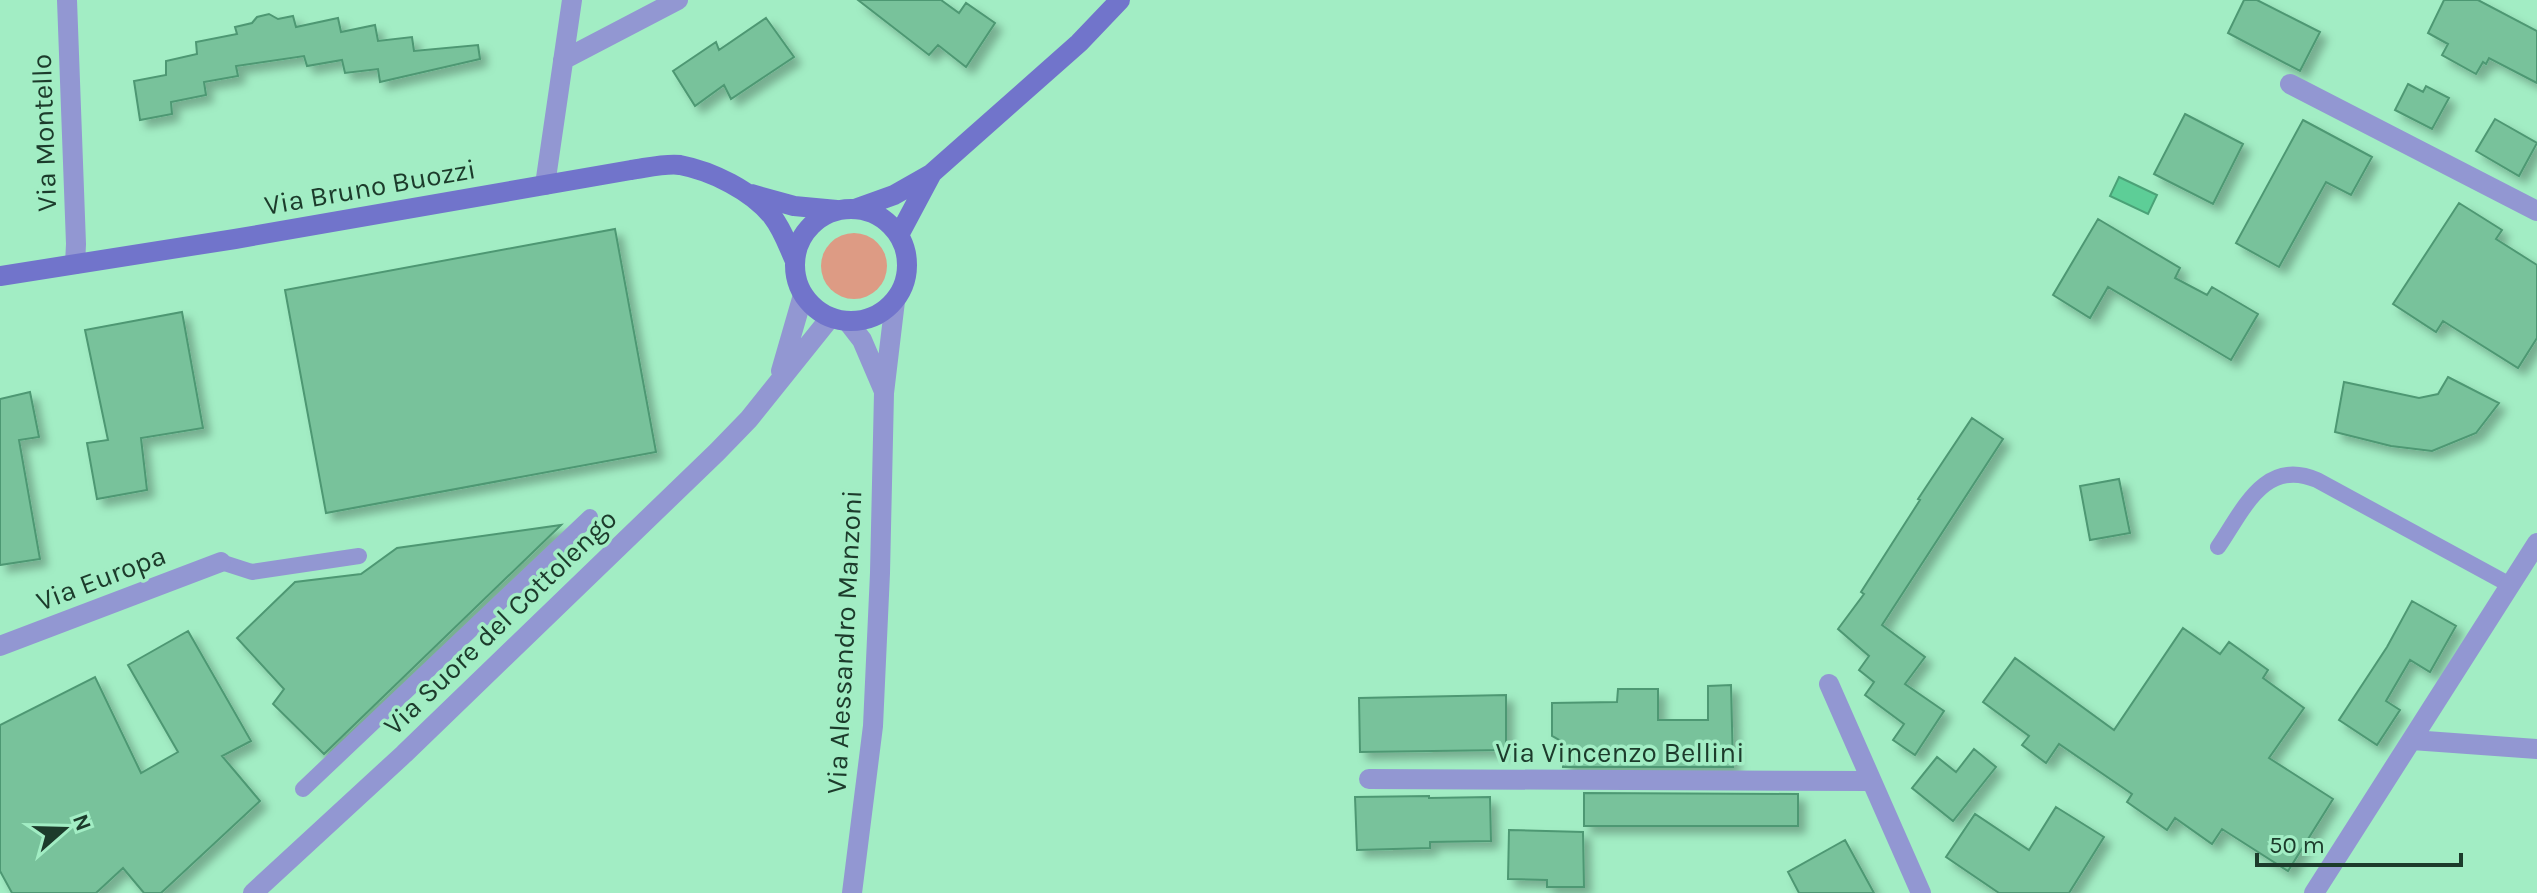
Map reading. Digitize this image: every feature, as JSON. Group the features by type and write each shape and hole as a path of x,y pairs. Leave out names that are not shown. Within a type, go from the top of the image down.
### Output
{"street":[{"name":"Via Montello","path":"67,0 75,264"},
{"path":"545,185 572,0"},
{"path":"563,60 678,0"},
{"path":"846,209 872,212 887,221 899,235 906,251 908,269 904,286 895,301 881,313 865,320 839,320 815,309 803,295 796,279 795,261 799,244 808,229 821,217 846,209 894,195 931,174 1079,43 1120,0"},
{"path":"2290,84 2537,211"},
{"name":"Via Bruno Buozzi","path":"0,276 235,239 631,170 678,165 715,176 745,192 794,206 846,209"},
{"path":"899,235 931,174"},
{"name":"Via Bruno Buozzi","path":"745,192 771,214 785,236 795,261"},
{"name":"Via Suore del Cottolengo","path":"777,383 803,295"},
{"name":"Via Alessandro Manzoni","path":"852,893 873,726 884,393 895,301"},
{"name":"Via Alessandro Manzoni","path":"839,320 862,340 884,393"},
{"name":"Via Suore del Cottolengo","path":"253,893 404,754 717,452 749,419 777,383 839,320"},
{"path":"2314,893 2537,543"},
{"name":"Via Europa","path":"0,646 221,562"},
{"path":"1829,684 1921,893"},
{"path":"2412,740 2537,749"},
{"name":"Via Vincenzo Bellini","path":"1369,779 1871,781"}],"lane":[{"path":"2218,547 2264,484 2284,474 2302,475 2317,480 2510,585"},
{"path":"303,789 590,517"},
{"path":"221,562 252,572 359,556"}],"shaded area":[{"path":"2119,177 2157,195 2148,214 2110,196"},
{"path":"848,233 860,233 872,238 882,248 887,266 885,279 872,294 860,299 848,299 836,294 826,284 821,272 821,260 826,248 836,238"}],"building":[{"path":"858,0 941,0 959,13 966,3 995,23 966,67 938,45 929,55"},
{"path":"2244,0 2257,0 2320,32 2300,71 2228,33"},
{"path":"2444,0 2478,0 2537,31 2537,83 2489,58 2476,74 2442,55 2448,44 2428,33"},
{"path":"269,14 278,19 293,16 296,27 338,18 341,32 375,25 378,41 412,37 414,51 478,45 480,59 380,82 378,69 345,73 342,60 307,66 304,56 236,66 238,76 204,82 206,95 171,102 172,114 140,120 134,81 166,75 166,61 197,54 196,42 237,34 235,27"},
{"path":"766,18 794,57 731,99 724,85 695,106 673,71 716,42 719,50"},
{"path":"2408,84 2423,92 2426,86 2449,98 2432,129 2395,110"},
{"path":"2185,114 2243,144 2213,204 2154,174"},
{"path":"2495,119 2537,143 2519,176 2476,151"},
{"path":"2303,120 2372,157 2351,195 2326,182 2279,267 2236,243"},
{"path":"2459,203 2502,230 2496,239 2537,265 2537,338 2518,368 2443,321 2436,332 2393,304"},
{"path":"2098,219 2180,268 2175,278 2207,295 2212,287 2258,314 2231,360 2108,287 2090,318 2053,295"},
{"path":"615,229 656,452 326,513 285,290"},
{"path":"182,312 203,428 141,438 147,490 97,499 87,443 108,440 85,330"},
{"path":"2448,377 2499,403 2476,433 2432,451 2391,446 2335,432 2344,382 2419,398 2438,394"},
{"path":"30,392 39,437 19,440 40,559 0,565 0,399"},
{"path":"1972,418 2003,439 1882,625 1925,657 1905,684 1944,711 1915,755 1893,740 1904,724 1865,695 1874,682 1859,670 1869,656 1838,629 1864,594 1861,592 1918,499"},
{"path":"2119,479 2130,533 2090,540 2080,486"},
{"path":"561,525 324,754 273,704 284,689 237,638 295,582 361,574 397,548"},
{"path":"2412,601 2456,626 2430,672 2410,660 2386,701 2400,710 2377,745 2339,720 2387,647"},
{"path":"2183,628 2220,654 2229,642 2268,670 2263,678 2304,708 2269,758 2333,799 2288,871 2222,829 2212,844 2175,818 2167,830 2127,802 2132,794 2059,744 2046,763 2022,745 2029,736 1983,702 2015,658 2114,730"},
{"path":"188,631 251,741 222,756 260,801 161,893 144,893 123,868 96,893 12,893 0,871 0,725 95,677 141,773 178,752 128,665"},
{"path":"1731,685 1733,767 1563,767 1563,742 1552,736 1552,703 1617,702 1618,689 1658,689 1658,720 1708,720 1708,686"},
{"path":"1506,695 1506,750 1360,752 1359,698"},
{"path":"1974,749 1996,767 1953,821 1912,788 1937,757 1956,772"},
{"path":"1584,793 1798,794 1798,826 1584,826"},
{"path":"1355,797 1490,797 1491,841 1430,842 1430,848 1357,850"},
{"path":"2056,807 2104,837 2069,893 1999,893 1946,857 1975,814 2029,850"},
{"path":"1509,830 1583,832 1584,887 1547,887 1547,880 1508,879"},
{"path":"1845,840 1874,893 1799,893 1788,872"}]}
